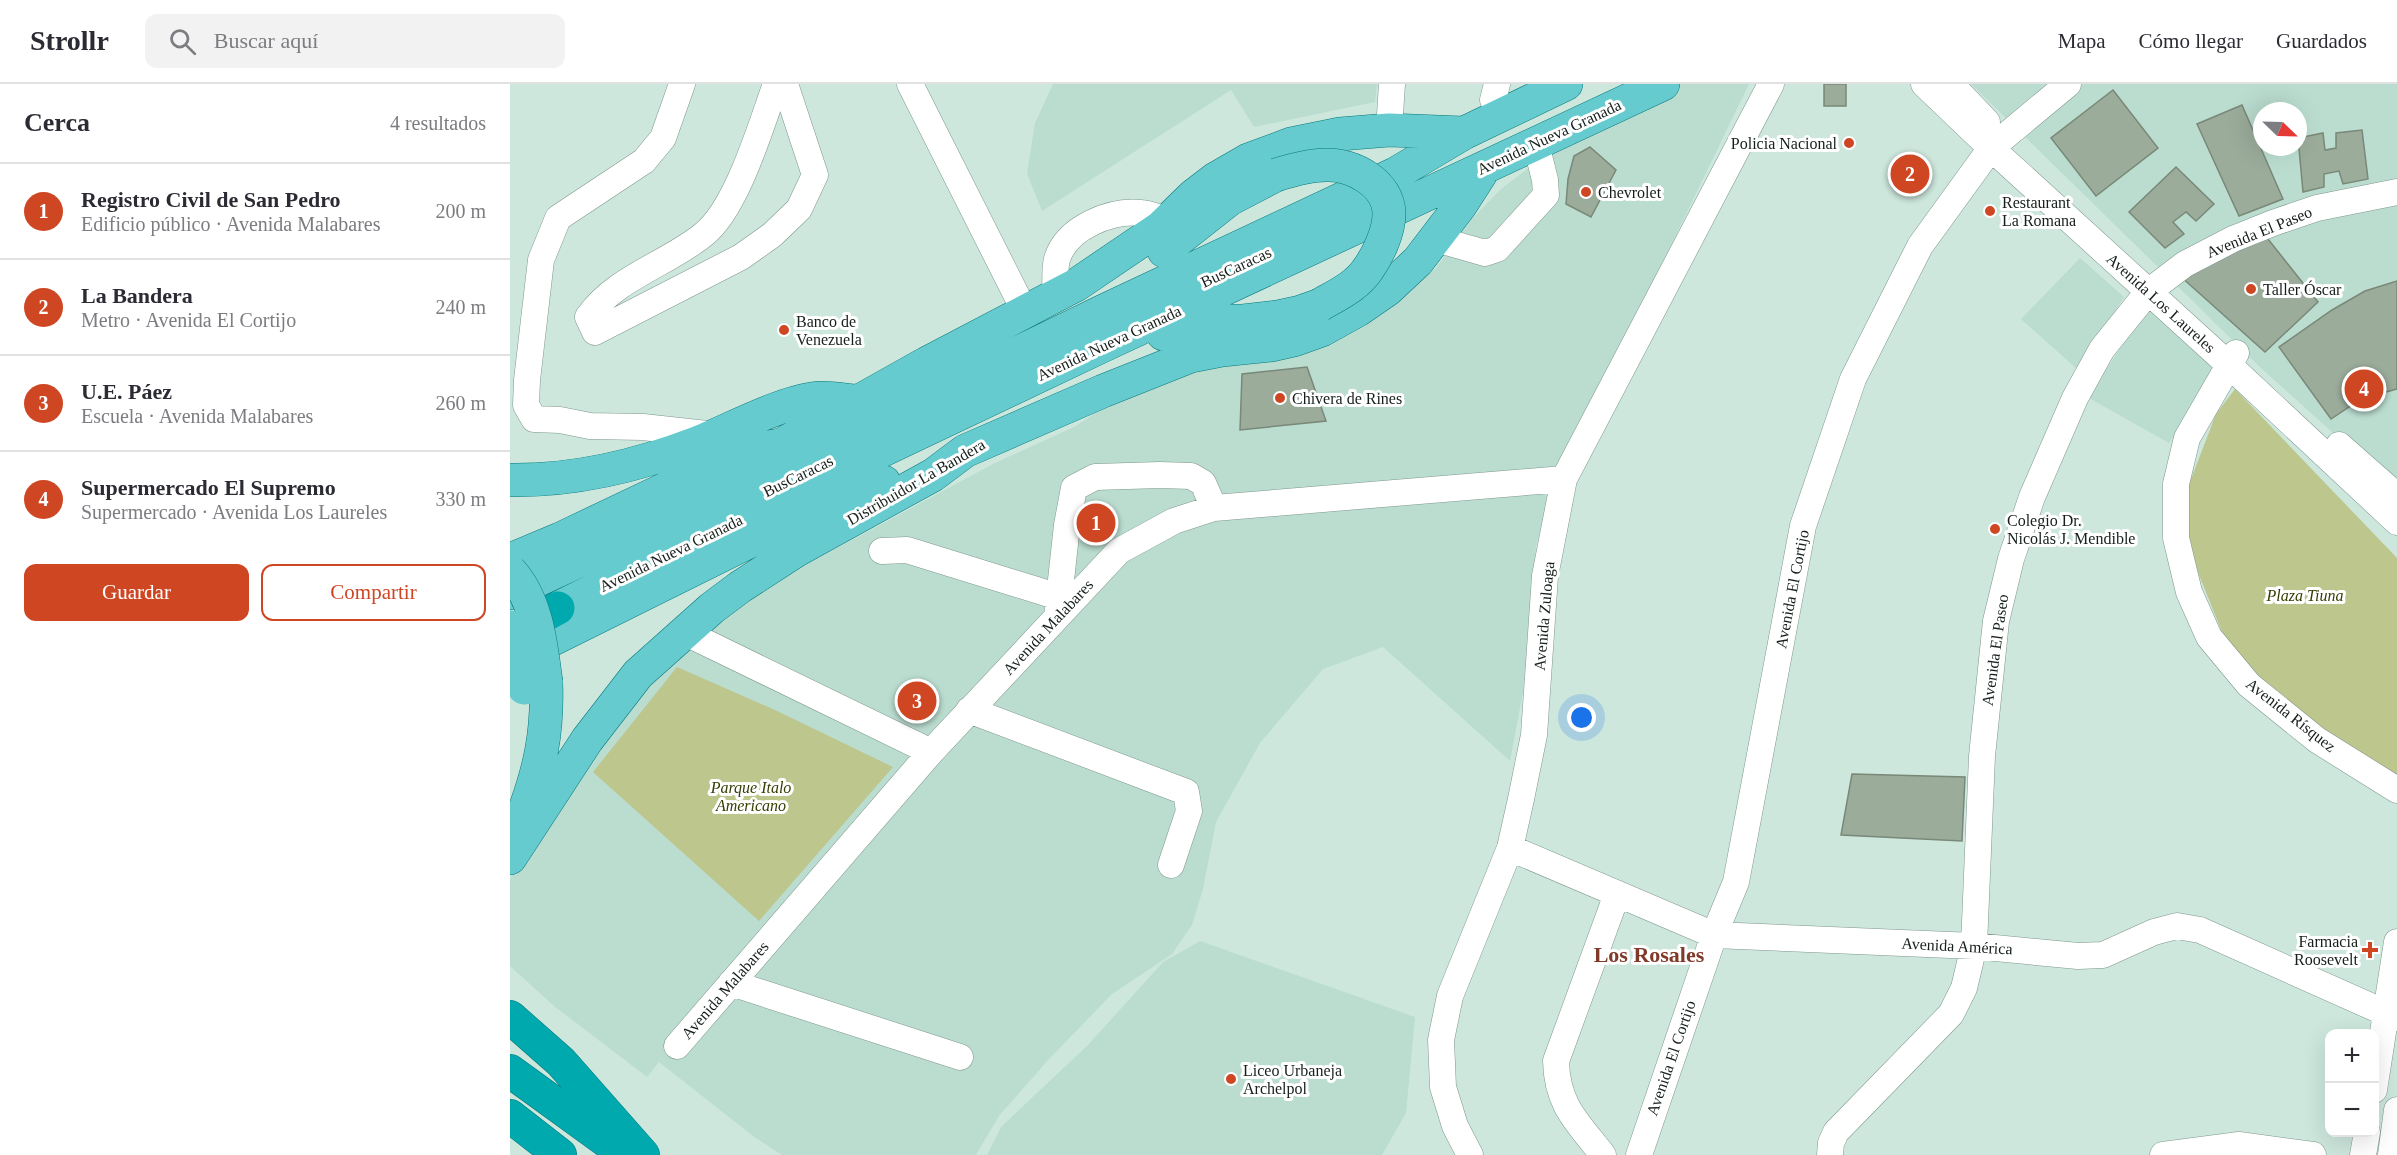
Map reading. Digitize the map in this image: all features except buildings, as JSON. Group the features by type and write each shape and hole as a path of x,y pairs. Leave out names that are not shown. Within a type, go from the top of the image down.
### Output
{"highway":[{"path":"510,628 558,608"},
{"path":"510,634 558,608"},
{"path":"510,1017 561,1062 643,1155"},
{"path":"510,1071 626,1155"},
{"path":"510,1116 560,1155"},
{"path":"510,1138 537,1155"}],"main road":[{"name":"Avenida Nueva Granada","path":"558,608 738,519 1100,347 1663,84"},
{"name":"Avenida Nueva Granada","path":"510,593 874,423 1099,313 1395,174 1464,133 1499,99 1548,88"},
{"path":"703,501 719,484 857,401 1065,291 1141,242 1208,184 1248,160 1301,142 1340,134 1389,130 1464,133"},
{"path":"1065,291 1103,287 1126,276 1161,253 1230,199 1276,175 1312,166 1339,166 1365,176 1375,183 1387,202 1389,213 1387,228 1367,271 1343,292 1320,304 1300,312 1277,317 1243,321 1212,321 1125,346 1100,347"},
{"name":"Distribuidor La Bandera","path":"510,858 587,740 638,674 684,632 740,587 787,556 933,475 965,451 1103,391 1191,356 1272,345 1322,330 1358,310 1387,290 1418,261 1436,239 1485,167"},
{"path":"1099,313 1141,285 1161,253"},
{"path":"1103,391 1129,359 1212,321"},
{"path":"510,480 538,480 614,469 652,459 783,407 819,398 857,401"},
{"path":"510,560 560,539 742,452 780,446"},
{"path":"527,677 821,506 965,451"},
{"path":"510,571 526,594 540,639 527,677 523,733 510,797"},
{"path":"510,628 527,677 543,749 536,780 510,853"}],"street":[{"path":"682,84 663,138 644,161 558,218 541,260 526,405 534,419 560,420 590,426 717,435"},
{"path":"776,84 752,152 729,203 704,235 655,264 596,305 588,317 595,332 741,257 772,235 798,209 815,176 785,84"},
{"path":"910,84 1025,312"},
{"path":"1389,130 1392,84"},
{"name":"BusCaracas","path":"510,613 1055,351 1629,84"},
{"name":"Avenida Los Laureles","path":"1924,84 1997,144 2233,359 2397,496"},
{"name":"Avenida Los Laureles","path":"1951,84 1997,144"},
{"name":"Avenida El Cortijo","path":"1639,1155 1714,935 1736,882 1803,526 1853,379 1920,246 1997,144 2068,84"},
{"name":"Avenida Zuloaga","path":"1470,1155 1455,1126 1443,1087 1441,1040 1450,996 1510,848 1534,735 1545,576 1564,478 1765,91"},
{"path":"1436,239 1485,253 1497,249 1546,195 1545,180 1536,144"},
{"name":"Avenida El Paseo","path":"1830,1155 1831,1143 1836,1132 1951,1014 1964,988 1974,946 1976,857 1988,690 1996,621 2011,558 2032,497 2075,398 2102,349 2153,287 2204,254 2273,222 2317,208 2397,192"},
{"path":"1065,291 1058,259 1067,240 1089,224 1119,212 1144,213 1168,221"},
{"name":"Avenida Los Laureles","path":"2233,359 2397,522"},
{"name":"Avenida Rísquez","path":"2233,359 2187,438 2176,484 2176,538 2189,592 2209,638 2249,685 2317,740 2397,790"},
{"path":"882,551 907,550 1058,607 1067,525 1074,488 1095,477 1160,475 1191,477 1203,483 1214,508"},
{"name":"Avenida Malabares","path":"677,1046 1058,607 1119,551 1174,521 1214,508 1564,478"},
{"name":"BusCaracas","path":"558,608 618,563"},
{"path":"684,632 931,752"},
{"path":"969,710 1186,792 1189,811 1171,865"},
{"name":"Avenida América","path":"1510,848 1714,935 1974,946 2078,956 2103,955 2177,926 2200,930 2392,1015"},
{"path":"1604,1155 1562,1100 1556,1081 1556,1060 1617,894"},
{"path":"2376,1083 2392,1015 2397,942"},
{"path":"731,983 960,1057"},
{"path":"2391,1155 2397,1110"},
{"path":"2364,1155 2366,1137"},
{"path":"2163,1155 2239,1145 2313,1155"}],"shaded area":[{"path":"1053,84 1377,84 1375,102 1254,127 1231,90 1042,211 1027,174 1035,123"},
{"path":"1674,84 1749,84 1569,456 1543,521 1536,546 1523,692 1510,761 1383,647 1323,669 1260,743 1216,822 1203,889 1192,925 1172,954 1112,994 1049,1059 999,1116 976,1155 782,1155 753,1136 659,1062 647,1077 554,1006 510,966 510,878 531,838 595,742 663,670 741,605 785,576 993,464 1076,426 1123,394 1400,300 1436,268 1472,219 1501,189 1542,158"},
{"path":"1971,84 2397,84 2397,491 2261,368"},
{"path":"2080,258 2124,297 2078,370 2021,319"},
{"path":"2150,305 2219,369 2169,443 2087,397"},
{"name":"Liceo Urbaneja Archelpol","path":"1200,941 1415,1017 1406,1113 1382,1155 987,1155 1001,1127 1088,1045 1163,962"}],"green space":[{"name":"Plaza Tiuna","path":"2235,389 2397,558 2397,781 2286,715 2228,647 2199,575 2185,529 2186,492 2216,414"},
{"name":"Parque Italo Americano","path":"677,667 775,710 893,767 759,921 593,772"}],"place":[{"name":"Policia Nacional","path":"1849,143"},
{"name":"La Bandera","path":"1910,174"},
{"name":"Chevrolet","path":"1586,192"},
{"name":"Restaurant La Romana","path":"1990,211"},
{"name":"Taller Óscar","path":"2251,289"},
{"name":"Banco de Venezuela","path":"784,330"},
{"name":"Supermercado El Supremo","path":"2364,389"},
{"name":"Chivera de Rines","path":"1280,398"},
{"name":"Registro Civil de San Pedro","path":"1096,523"},
{"name":"Colegio Dr. Nicolás J. Mendible","path":"1995,529"},
{"name":"U.E. Páez","path":"917,701"},
{"name":"Farmacia Roosevelt","path":"2370,950"},
{"name":"Liceo Urbaneja Archelpol","path":"1231,1079"}],"district":[{"name":"Los Rosales","path":"1649,954"}]}
